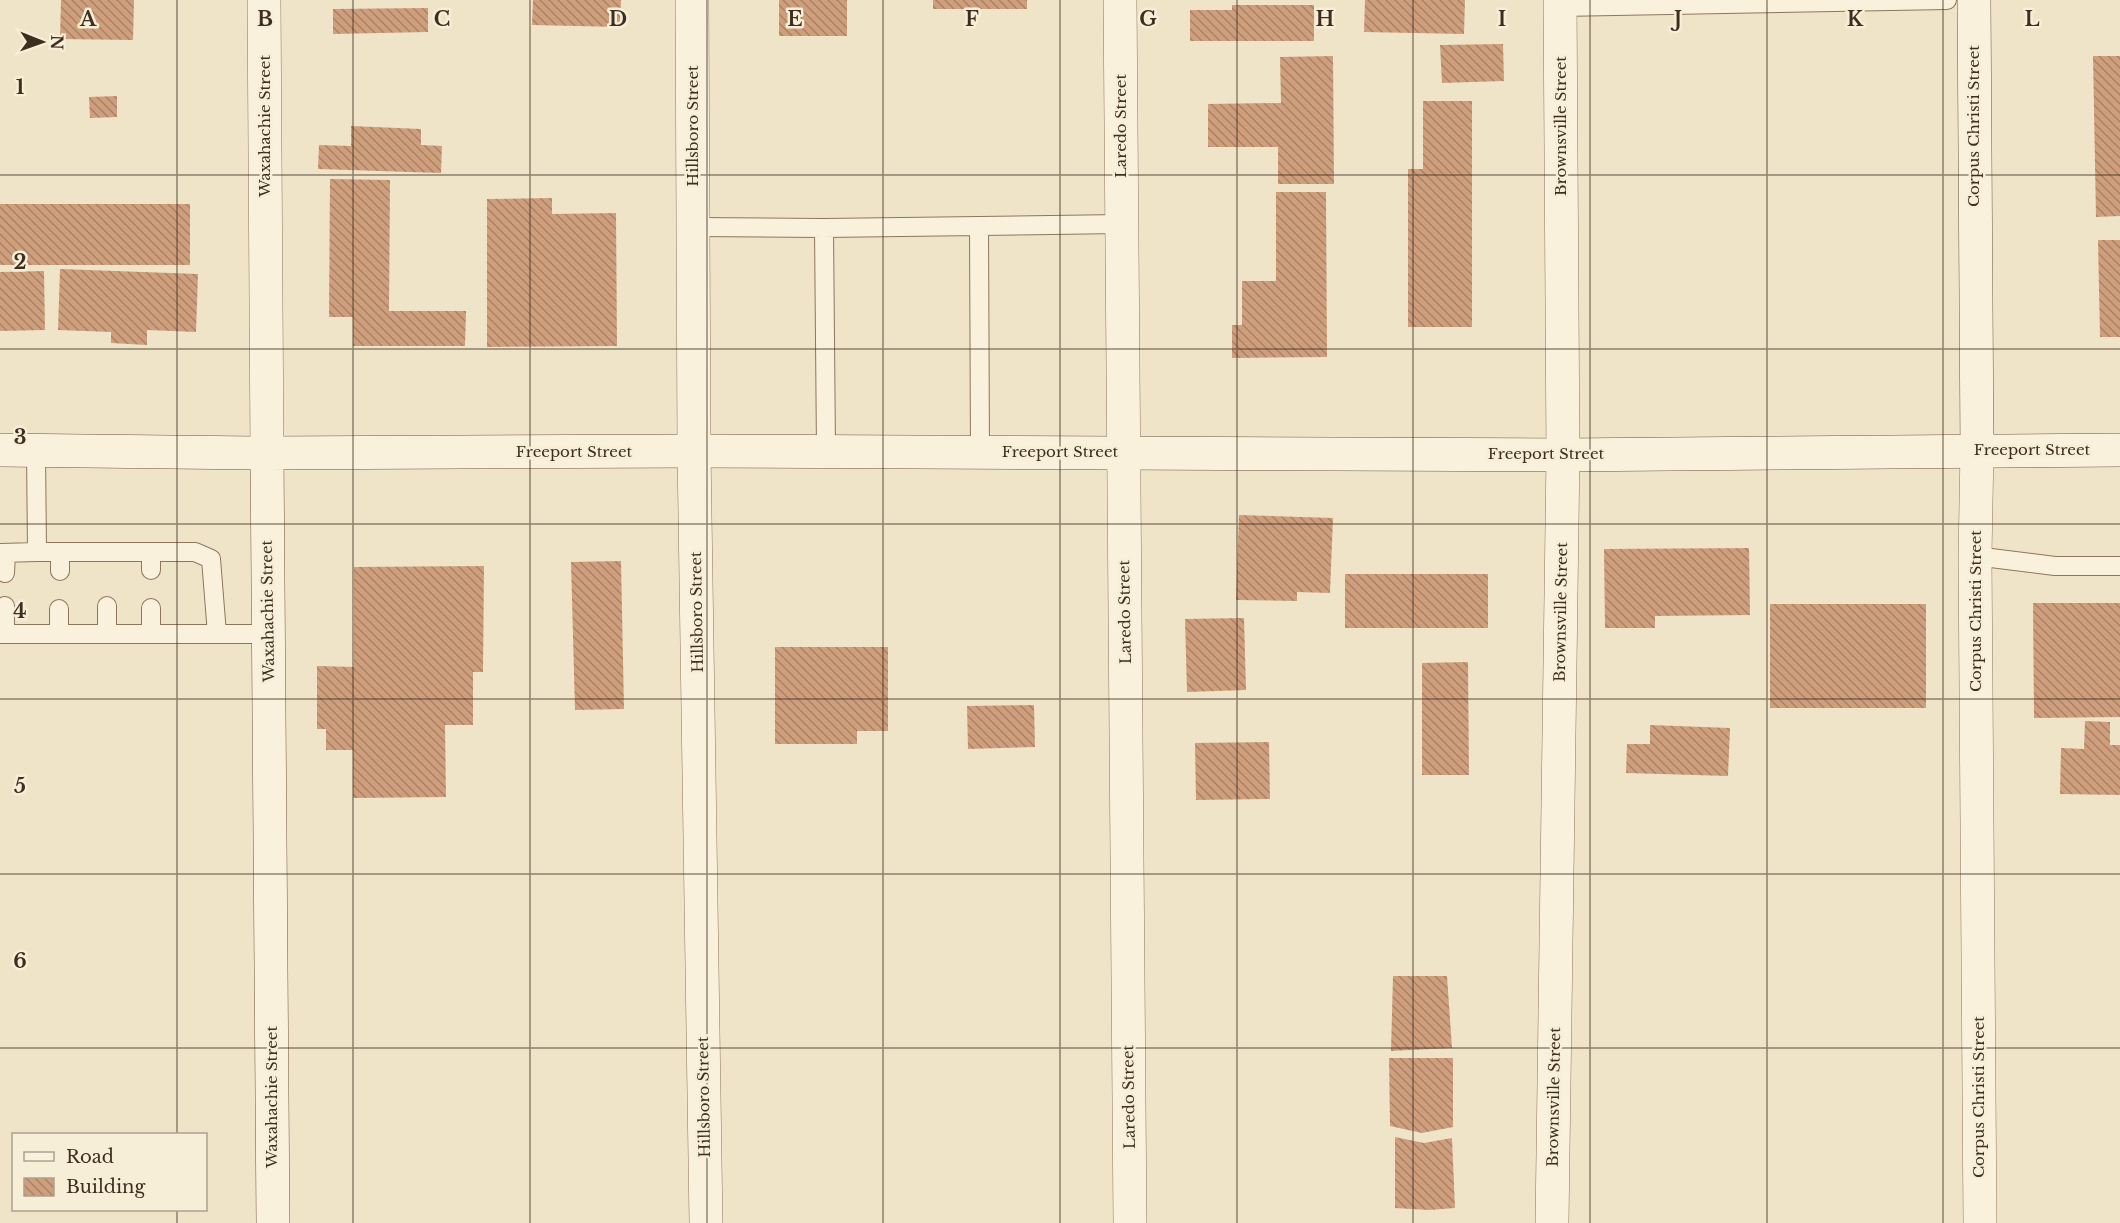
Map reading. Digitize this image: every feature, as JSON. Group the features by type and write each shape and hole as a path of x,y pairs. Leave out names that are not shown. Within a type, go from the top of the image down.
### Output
{"street":[{"name":"Waxahachie Street","path":"264,0 273,1223"},
{"name":"Hillsboro Street","path":"692,0 694,451 706,1223"},
{"name":"Laredo Street","path":"1120,0 1130,1223"},
{"name":"Corpus Christi Street","path":"1974,0 1980,1223"},
{"name":"Brownsville Street","path":"1552,1223 1563,455 1560,3"},
{"name":"Freeport Street","path":"0,450 267,453 694,451 1563,455 2120,450"}],"lane":[{"path":"1560,3 1947,0"},
{"path":"694,227 824,228 1121,224"},
{"path":"979,226 980,452"},
{"path":"824,228 826,452"},
{"path":"36,450 37,552"},
{"path":"60,552 60,571"},
{"path":"5,573 3,553 60,552 106,561 151,561 195,552 211,559 216,634"},
{"path":"1975,556 2055,566 2120,566"},
{"path":"5,606 2,634 269,634"},
{"path":"106,606 107,634"},
{"path":"151,608 151,634"},
{"path":"59,609 59,634"}],"building":[{"path":"61,0 134,0 133,40 60,39"},
{"path":"533,0 621,0 620,27 532,25"},
{"path":"779,0 847,0 847,36 779,36"},
{"path":"933,0 1027,0 1027,9 933,9"},
{"path":"1365,0 1465,0 1464,34 1364,32"},
{"path":"1232,5 1314,5 1314,41 1190,41 1190,10 1232,10"},
{"path":"428,8 428,32 333,34 333,9"},
{"path":"1503,44 1504,81 1442,83 1440,45"},
{"path":"1333,56 1334,184 1278,184 1278,147 1208,147 1208,104 1281,103 1280,57"},
{"path":"2093,56 2120,56 2120,216 2096,217"},
{"path":"117,96 117,117 90,118 89,97"},
{"path":"1423,101 1472,101 1472,327 1408,327 1408,169 1423,169"},
{"path":"351,126 421,129 421,145 442,146 441,173 318,169 319,145 351,146"},
{"path":"330,179 390,180 389,311 466,311 465,346 353,346 353,317 329,317"},
{"path":"1276,192 1326,192 1327,357 1232,358 1232,325 1242,325 1242,281 1276,281"},
{"path":"552,198 552,214 616,213 617,346 487,347 487,199"},
{"path":"0,204 190,204 190,265 0,265"},
{"path":"2098,240 2120,240 2120,337 2100,337"},
{"path":"60,269 198,274 196,332 147,330 147,345 111,343 111,332 58,330"},
{"path":"44,271 45,330 0,331 0,272"},
{"path":"1239,515 1333,518 1330,593 1297,592 1297,601 1236,600"},
{"path":"1749,548 1750,615 1655,616 1655,628 1605,628 1604,549"},
{"path":"621,561 624,709 575,710 571,562"},
{"path":"484,566 483,672 473,672 473,725 445,725 446,797 353,798 353,750 326,750 326,729 317,729 317,666 354,667 354,567"},
{"path":"1345,574 1488,574 1488,628 1345,628"},
{"path":"2033,603 2120,603 2120,717 2034,718"},
{"path":"1770,604 1926,604 1926,708 1770,708"},
{"path":"1244,618 1246,690 1187,692 1185,619"},
{"path":"775,647 888,647 888,731 857,731 857,744 775,744"},
{"path":"1468,662 1469,775 1422,775 1422,663"},
{"path":"1034,705 1035,747 968,749 967,706"},
{"path":"2085,721 2110,722 2110,745 2120,745 2120,795 2060,794 2061,748 2084,749"},
{"path":"1650,725 1730,728 1728,776 1626,773 1627,744 1650,744"},
{"path":"1269,742 1270,799 1196,800 1195,743"},
{"path":"1393,976 1447,976 1452,1048 1391,1051"},
{"path":"1389,1058 1453,1058 1453,1127 1422,1133 1390,1126"},
{"path":"1395,1137 1424,1143 1452,1138 1455,1208 1429,1210 1395,1208"}]}
